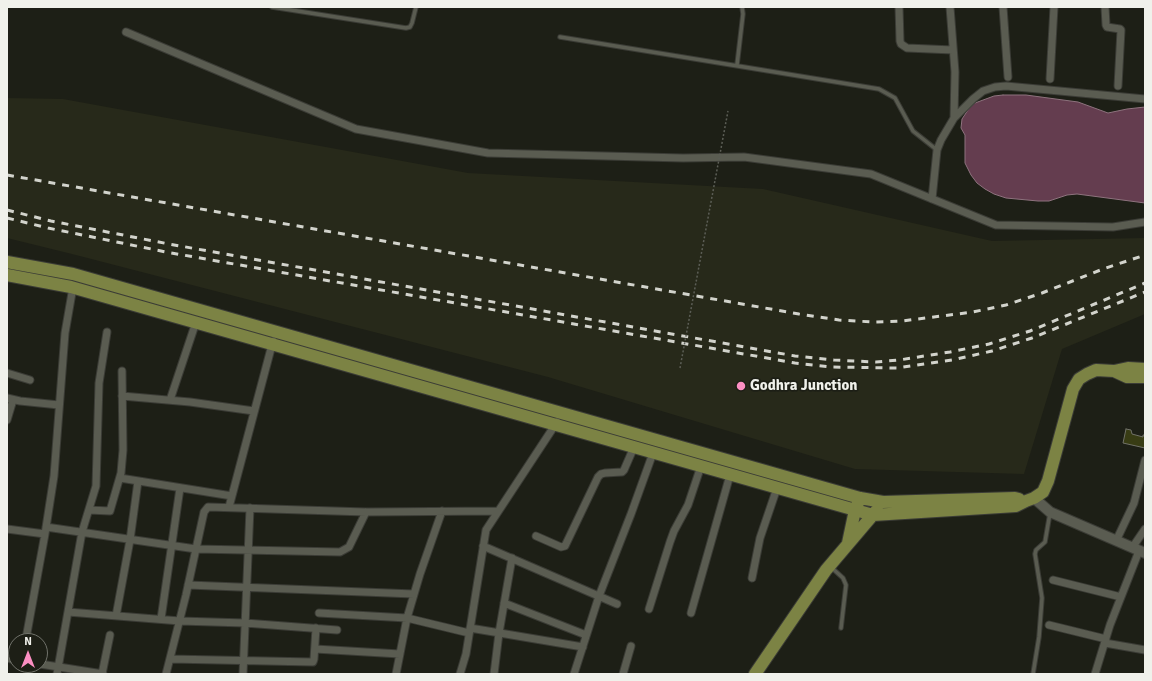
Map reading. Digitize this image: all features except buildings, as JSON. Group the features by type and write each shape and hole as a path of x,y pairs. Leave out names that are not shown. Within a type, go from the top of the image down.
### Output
{"main road":[{"path":"7,262 73,274 860,498 883,502 1015,498 1030,500"},
{"path":"7,275 73,287 873,515 1016,506 1030,500 1043,492 1048,481 1073,389 1079,379 1096,370 1114,371 1128,368 1145,369"},
{"path":"1114,371 1128,377 1145,377"},
{"path":"848,545 855,510 860,498"},
{"path":"755,674 830,566 883,502"}],"street":[{"path":"899,7 900,40 904,46 907,48 953,50"},
{"path":"950,7 955,72 954,118"},
{"path":"1003,7 1008,77"},
{"path":"1050,79 1054,7"},
{"path":"1105,7 1107,27 1121,30 1118,86"},
{"path":"126,32 356,129 488,153 683,158 744,156 871,174 996,225 1113,227 1145,222"},
{"path":"932,199 938,150 941,140 954,118 972,99 984,91 995,87 1006,86 1145,98"},
{"path":"27,633 46,530 54,476 65,333 73,287"},
{"path":"170,400 196,322"},
{"path":"58,670 82,532 96,486 99,384 107,332"},
{"path":"229,507 275,332"},
{"path":"89,510 110,511 120,478 123,450 122,371"},
{"path":"7,373 30,380"},
{"path":"122,396 170,400 254,411"},
{"path":"7,420 10,399 59,405"},
{"path":"460,674 466,654 486,530 556,425 560,413"},
{"path":"536,536 561,547 565,546 598,477 605,472 622,472 628,463 634,447"},
{"path":"574,674 599,596 653,452"},
{"path":"1116,541 1134,503 1145,460"},
{"path":"649,609 674,530 688,505 701,466"},
{"path":"691,613 730,475"},
{"path":"120,478 232,496"},
{"path":"116,616 130,540 138,481"},
{"path":"161,619 180,488"},
{"path":"752,578 760,538 777,488"},
{"path":"1030,500 1050,512 1139,551"},
{"path":"166,674 180,621 205,509 208,507 366,512 498,511"},
{"path":"243,674 250,508"},
{"path":"7,530 82,532 196,549 340,552 349,547 366,512"},
{"path":"396,674 407,618 442,512"},
{"path":"1095,674 1105,641 1139,551 1145,529"},
{"path":"483,546 617,604"},
{"path":"494,674 499,633 512,558"},
{"path":"1053,580 1121,597"},
{"path":"188,585 414,594"},
{"path":"504,603 586,635"},
{"path":"68,612 180,621 245,623 337,630"},
{"path":"319,613 407,618 469,630 583,646"},
{"path":"1049,625 1105,641 1145,650"},
{"path":"170,658 313,662 316,628"},
{"path":"48,667 58,670 103,674 110,635"},
{"path":"623,674 631,646"},
{"path":"315,649 400,654"}],"lane":[{"path":"272,7 406,28 410,27 412,23 416,7"},
{"path":"737,65 743,14 742,7"},
{"path":"560,37 879,89 895,98 904,111 913,131 938,150"},
{"path":"1033,674 1039,637 1042,598 1035,554 1036,550 1045,542 1050,512"},
{"path":"830,566 843,578 846,585 841,628"}],"path":[{"path":"680,368 728,111"}],"shaded area":[{"path":"1026,95 1078,102 1108,113 1145,107 1145,203 1077,194 1067,195 1049,201 1006,198 994,194 977,183 965,163 965,135 961,128 962,119 975,103 994,96"},
{"path":"7,98 63,99 468,173 763,189 992,241 1145,238 1145,314 1062,349 1024,474 855,469 548,377 7,238"}],"railway":[{"path":"7,175 839,320 873,322 902,321 973,312 1006,305 1145,255"},
{"path":"7,210 51,221 169,244 795,356 834,360 876,362 899,360 989,344 1030,331 1145,283"},
{"path":"7,218 48,228 166,252 795,363 832,367 897,368 952,360 992,351 1032,338 1145,292"}],"place":[{"name":"Godhra Junction","path":"741,386"}]}
